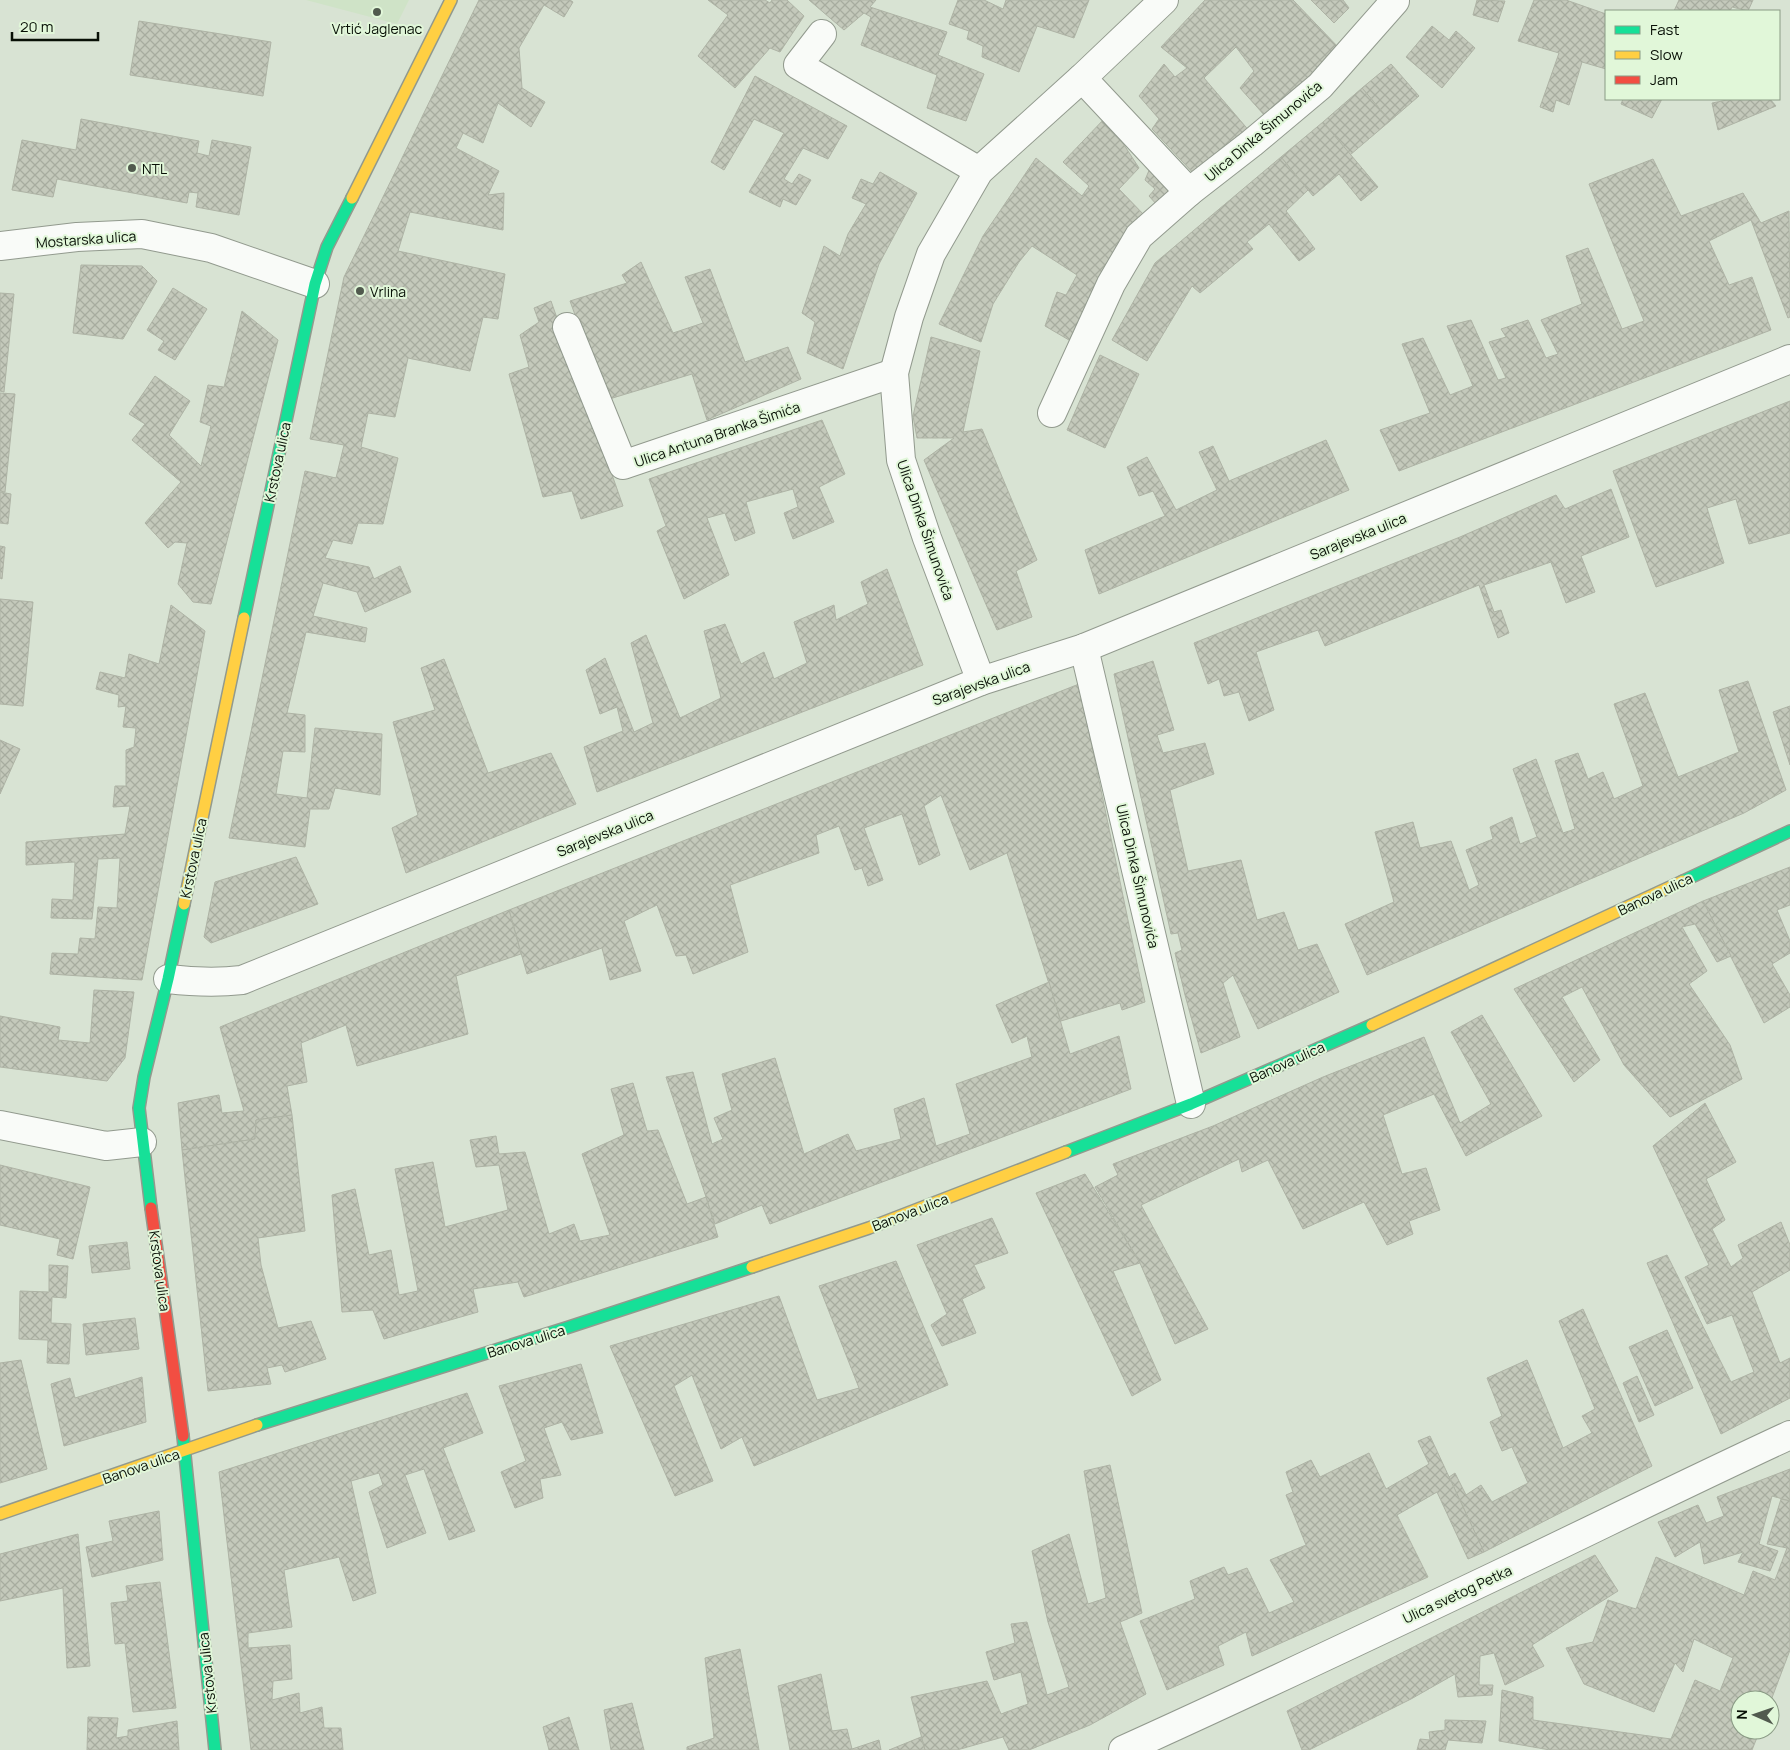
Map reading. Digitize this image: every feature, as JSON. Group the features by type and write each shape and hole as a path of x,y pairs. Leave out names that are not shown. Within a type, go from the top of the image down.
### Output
{"street":[{"name":"Krstova ulica","path":"215,1750 185,1451 142,1142 139,1108 144,1076 168,979 315,284 327,248 451,0"},
{"name":"Ulica Dinka Šimunovića","path":"981,681 927,538 901,460 894,373 909,317 931,254 979,171 1082,78 1164,0"},
{"name":"Ulica Dinka Šimunovića","path":"1052,413 1110,284 1139,236 1189,192 1252,143 1320,86 1395,1"},
{"path":"822,34 798,65 979,171"},
{"path":"1082,78 1189,192"},
{"name":"Mostarska ulica","path":"0,246 77,237 142,234 211,248 315,284"},
{"name":"Ulica Antuna Branka Šimića","path":"567,327 623,465 894,373"},
{"name":"Sarajevska ulica","path":"168,979 198,983 242,980 981,681 1084,648 1790,359"},
{"name":"Ulica Dinka Šimunovića","path":"1084,648 1191,1104"},
{"name":"Banova ulica","path":"0,1514 185,1451 228,1434 566,1328 869,1228 1191,1104 1381,1021 1790,831"},
{"path":"0,1125 106,1146 122,1146 142,1142"},
{"name":"Ulica svetog Petka","path":"1123,1750 1265,1686 1677,1487 1790,1435"}],"shaded area":[{"name":"Vrtić Jaglenac","path":"306,0 409,0 397,24"}],"building":[{"path":"479,0 570,0 573,2 564,17 544,5 519,48 522,88 545,102 531,127 498,103 483,143 463,133 456,148 499,171 488,195 504,193 503,230 410,212 398,251 505,274 498,319 483,317 470,371 408,358 395,417 368,413 361,447 398,458 383,524 358,523 352,544 333,540 325,558 369,567 374,579 400,566 411,592 365,612 357,592 323,583 313,616 367,628 365,642 306,632 287,713 305,715 305,752 283,751 276,794 307,798 315,728 382,734 380,795 335,788 329,809 310,809 305,847 229,838 305,471 336,478 344,445 310,439 344,277"},
{"path":"708,0 765,0 770,3 772,0 787,0 804,16 780,52 770,48 735,88 698,56 728,15"},
{"path":"809,0 876,0 870,7 947,32 938,55 984,74 966,121 927,108 937,75 861,45 871,17 864,13 844,30"},
{"path":"958,0 984,0 1003,9 1006,0 1089,0 1074,38 1037,26 1019,72 982,57 983,46 967,39 969,31 949,24"},
{"path":"1205,0 1293,0 1340,49 1313,81 1265,116 1240,88 1254,71 1236,47 1204,78 1251,133 1195,175 1152,129 1159,119 1139,96 1164,64 1175,77 1187,68 1161,47"},
{"path":"1311,0 1343,0 1349,8 1334,23"},
{"path":"1477,0 1505,1 1498,22 1473,15"},
{"path":"1534,0 1566,0 1605,14 1605,69 1582,62 1569,105 1556,100 1553,112 1540,107 1559,53 1518,41"},
{"path":"1679,0 1753,0 1748,10 1732,7 1730,10 1674,10"},
{"path":"139,21 271,42 263,96 130,75"},
{"path":"1432,26 1449,40 1456,31 1475,48 1442,88 1406,57"},
{"path":"1391,64 1419,96 1390,121 1362,88"},
{"path":"755,76 847,126 828,159 803,148 784,179 792,184 799,174 811,180 796,205 783,199 780,207 749,192 784,133 754,119 724,170 711,162"},
{"path":"1362,88 1390,121 1350,155 1323,122"},
{"path":"1623,100 1661,100 1652,118 1621,104"},
{"path":"1727,100 1771,100 1776,106 1718,130 1712,103"},
{"path":"1106,117 1139,168 1119,189 1146,217 1129,234 1069,340 1045,326 1057,292 1066,295 1077,275 1032,246 1019,262 993,304 981,342 939,324 983,236 1036,158 1082,196 1089,186 1063,162"},
{"name":"NTL","path":"81,119 199,141 197,153 209,156 212,140 251,147 239,215 196,207 198,193 189,192 187,203 57,179 53,197 12,190 22,140 76,150"},
{"path":"1323,122 1378,187 1361,201 1339,174 1313,196 1281,157"},
{"path":"1281,157 1308,190 1286,211 1315,249 1299,261 1269,224 1247,242 1253,249 1200,293 1192,286 1147,361 1112,340 1155,263"},
{"path":"1653,159 1681,216 1743,193 1761,223 1789,211 1790,317 1788,318 1751,220 1709,241 1729,285 1752,277 1771,330 1399,471 1380,430 1430,413 1402,344 1423,338 1450,395 1473,386 1447,326 1471,320 1498,380 1506,378 1489,342 1506,337 1501,329 1528,320 1546,358 1558,354 1541,320 1582,304 1566,256 1588,248 1622,329 1644,321 1589,184"},
{"path":"1150,168 1173,192 1157,205 1149,196 1155,189 1145,180"},
{"path":"880,172 917,193 879,264 843,369 807,353 815,322 802,313 824,246 840,256 848,234 866,204 852,198 861,179 873,184"},
{"path":"641,262 673,333 703,323 685,277 710,269 745,362 788,347 801,379 707,420 692,374 606,400 570,301 627,283 622,275"},
{"path":"81,265 142,266 157,281 123,339 73,333"},
{"path":"173,288 207,309 175,360 158,350 164,341 147,330"},
{"path":"0,293 14,294 4,392 0,391"},
{"path":"551,301 623,506 581,519 572,491 543,497 509,374 529,367 520,335 539,322 534,308"},
{"path":"242,311 278,340 211,604 193,602 178,584 187,543 175,542 168,548 145,523 181,482 132,440 145,424 129,414 155,376 190,401 169,435 201,466 211,426 200,422 208,385 224,387"},
{"path":"931,337 980,351 963,432 982,429 1037,560 1016,571 1032,617 997,630 924,460 954,438 917,438 913,416"},
{"path":"1100,355 1139,374 1105,448 1067,430"},
{"path":"0,393 15,394 5,492 0,491"},
{"path":"1790,401 1790,533 1749,544 1736,499 1707,508 1724,563 1656,587 1613,471"},
{"path":"822,420 845,474 819,487 834,522 793,539 784,513 798,507 793,489 746,502 755,533 735,541 725,513 707,518 729,575 684,599 657,531 666,526 649,479"},
{"path":"1326,440 1349,490 1099,594 1085,550 1165,516 1153,491 1139,496 1127,467 1147,457 1176,510 1217,490 1199,452 1213,446 1229,481"},
{"path":"1611,489 1629,537 1581,556 1595,592 1566,603 1551,562 1484,585 1494,612 1501,610 1509,633 1498,638 1479,585 1325,646 1318,630 1256,652 1274,710 1249,721 1239,692 1224,696 1219,679 1208,684 1194,643 1460,537 1556,495 1565,509"},
{"path":"0,492 11,494 8,524 0,523"},
{"path":"0,546 5,547 2,579 0,578"},
{"path":"887,569 923,665 597,792 584,747 623,731 617,707 600,714 586,670 605,658 634,732 653,723 631,643 646,635 680,718 721,698 704,631 725,624 741,664 764,652 774,679 807,663 794,622 834,605 836,620 868,604 861,582"},
{"path":"0,599 33,602 23,706 0,704"},
{"path":"171,605 205,631 142,980 50,974 52,953 78,954 80,938 95,939 98,907 117,908 120,858 98,859 92,919 51,918 52,899 73,900 75,862 26,865 26,842 125,834 130,806 113,807 115,786 126,786 126,750 134,747 136,728 123,727 126,706 118,707 119,695 96,689 100,672 125,678 129,654 159,664"},
{"path":"444,659 488,773 551,753 576,804 406,873 392,828 418,815 393,722 435,710 421,668"},
{"path":"1153,661 1174,730 1157,735 1163,753 1205,743 1214,774 1170,790 1188,871 1241,860 1257,920 1284,912 1298,950 1317,944 1339,992 1258,1029 1233,975 1223,983 1240,1037 1201,1053 1175,953 1182,950 1178,933 1171,934 1114,674"},
{"path":"1748,681 1786,790 1744,813 1367,975 1345,924 1394,902 1375,832 1413,822 1420,848 1451,841 1469,890 1479,885 1466,850 1493,839 1490,827 1512,817 1520,844 1537,837 1513,769 1536,759 1563,833 1575,829 1555,761 1578,753 1588,779 1603,772 1614,799 1643,786 1614,704 1645,693 1678,777 1739,752 1719,690"},
{"path":"1079,684 1145,1002 1122,1010 1120,1003 1061,1021 1007,853 970,870 941,795 924,806 940,855 919,865 902,814 864,828 883,880 868,886 862,868 855,870 839,826 816,835 819,853 730,885 748,952 693,974 686,955 676,956 657,905 624,921 641,971 610,980 602,948 527,974 509,910"},
{"path":"1790,706 1790,765 1773,712"},
{"path":"0,740 20,749 0,794"},
{"path":"296,857 318,904 211,943 204,937 215,882"},
{"path":"1790,867 1790,905 1777,910 1790,941 1790,953 1772,964 1790,995 1790,1007 1764,1023 1703,901"},
{"path":"1703,901 1731,956 1717,962 1695,924 1682,927 1707,971 1689,984 1730,1045 1742,1079 1670,1117 1624,1065 1582,987 1562,997 1600,1060 1574,1082 1514,989"},
{"path":"509,910 521,954 456,976 468,1034 357,1066 346,1025 301,1043 307,1082 287,1086 292,1115 256,1120 255,1139 182,1150 178,1103 219,1095 222,1113 244,1111 220,1027"},
{"path":"1049,982 1070,1054 1119,1036 1131,1089 770,1224 762,1205 715,1224 666,1077 693,1072 712,1144 723,1139 714,1118 732,1110 722,1074 775,1058 804,1154 848,1134 856,1151 901,1139 894,1109 924,1098 936,1146 970,1134 956,1084 1032,1057 1027,1036 1012,1043 996,1005"},
{"path":"94,990 134,992 125,1058 107,1081 0,1067 0,1016 60,1027 58,1040 90,1043"},
{"path":"1482,1015 1542,1116 1466,1156 1434,1094 1383,1115 1402,1174 1426,1168 1440,1210 1409,1221 1413,1234 1387,1245 1364,1202 1303,1229 1268,1160 1242,1172 1239,1159 1141,1205 1208,1329 1175,1344 1140,1263 1095,1187 1118,1175 1113,1164 1213,1126 1323,1077 1424,1037 1460,1123 1491,1104 1451,1032"},
{"path":"633,1083 647,1131 658,1130 687,1204 706,1197 718,1237 524,1297 518,1282 473,1289 478,1312 384,1339 373,1310 342,1312 332,1195 355,1189 369,1255 391,1250 399,1295 418,1291 395,1169 433,1162 445,1227 508,1210 499,1165 476,1167 470,1140 496,1136 499,1154 525,1152 549,1234 574,1224 580,1241 610,1235 582,1154 624,1135 611,1089"},
{"path":"1705,1103 1736,1162 1706,1179 1725,1220 1712,1229 1731,1267 1743,1258 1738,1245 1781,1222 1790,1245 1790,1270 1752,1292 1780,1363 1790,1358 1790,1398 1721,1434 1647,1263 1667,1255 1731,1382 1754,1372 1732,1315 1707,1324 1685,1277 1709,1265 1653,1146"},
{"path":"292,1115 305,1231 258,1238 261,1265 278,1328 311,1321 326,1359 285,1372 282,1365 267,1368 271,1384 208,1391 182,1150 255,1139 256,1120"},
{"path":"0,1165 90,1187 73,1259 57,1255 60,1239 0,1225"},
{"path":"1085,1174 1140,1263 1113,1271 1161,1380 1132,1396 1036,1193"},
{"path":"992,1218 1008,1253 974,1265 985,1288 962,1299 976,1333 942,1346 931,1325 947,1314 917,1245"},
{"path":"127,1242 130,1269 92,1273 89,1246"},
{"path":"896,1261 948,1385 754,1466 742,1437 721,1449 692,1375 674,1386 713,1481 675,1496 610,1346 779,1296 817,1400 859,1388 819,1286"},
{"path":"49,1265 68,1266 66,1298 52,1297 51,1323 71,1324 69,1364 47,1363 48,1340 19,1339 20,1291 49,1292"},
{"path":"1583,1309 1652,1466 1484,1552 1449,1477 1455,1473 1466,1495 1481,1485 1492,1502 1528,1483 1512,1447 1502,1451 1490,1422 1502,1416 1487,1378 1527,1360 1563,1448 1592,1433 1582,1416 1595,1409 1559,1321"},
{"path":"135,1318 139,1349 86,1355 83,1324"},
{"path":"1667,1330 1693,1388 1655,1406 1629,1347"},
{"path":"21,1360 47,1469 0,1483 0,1363"},
{"path":"581,1364 603,1433 571,1440 562,1422 544,1428 561,1475 540,1479 543,1498 515,1508 501,1472 526,1461 499,1386"},
{"path":"1637,1376 1654,1415 1639,1422 1623,1383"},
{"path":"142,1377 146,1422 64,1446 51,1384 70,1378 75,1398"},
{"path":"467,1393 483,1433 443,1448 475,1531 449,1540 424,1469 405,1475 426,1533 387,1548 369,1492 383,1485 379,1473 351,1481 376,1593 353,1601 339,1557 284,1570 292,1627 248,1633 248,1648 290,1645 292,1679 273,1681 272,1700 299,1693 300,1713 322,1707 324,1728 341,1728 343,1750 251,1750 219,1472"},
{"path":"1430,1436 1484,1552 1468,1559 1437,1492 1397,1515 1428,1577 1252,1656 1246,1632 1218,1646 1224,1665 1167,1690 1140,1621 1195,1599 1190,1581 1224,1567 1228,1575 1247,1568 1269,1613 1294,1602 1270,1560 1306,1545 1286,1495 1293,1492 1286,1472 1311,1460 1320,1477 1369,1453 1386,1489 1429,1464 1418,1441"},
{"path":"1110,1465 1142,1613 1120,1622 1146,1694 1090,1725 1029,1750 1009,1750 1003,1737 957,1750 925,1750 911,1697 987,1681 1001,1714 1028,1704 1021,1672 994,1680 986,1652 1015,1643 1011,1624 1027,1622 1047,1695 1069,1687 1048,1622 1032,1551 1069,1534 1088,1604 1106,1598 1084,1471"},
{"path":"1790,1469 1790,1501 1772,1496 1759,1544 1778,1551 1770,1571 1738,1562 1743,1552 1704,1564 1700,1542 1675,1557 1658,1522 1698,1505 1706,1523 1724,1516 1717,1497"},
{"path":"1781,1499 1790,1501 1790,1650 1775,1690 1730,1690 1730,1740 1756,1740 1752,1750 1550,1750 1499,1741 1502,1690 1533,1697 1533,1720 1671,1739 1695,1680 1720,1691 1733,1658 1694,1639 1683,1672 1675,1663 1654,1712 1584,1684 1566,1648 1593,1642 1608,1600 1636,1609 1656,1557 1744,1595 1753,1571 1775,1580 1787,1548 1767,1544"},
{"path":"159,1511 163,1560 92,1577 86,1547 113,1541 109,1521"},
{"path":"78,1534 90,1666 67,1668 63,1588 0,1601 0,1554"},
{"path":"1595,1555 1618,1591 1532,1645 1544,1666 1505,1685 1494,1653 1480,1656 1479,1685 1493,1685 1492,1695 1458,1697 1455,1674 1411,1699 1309,1750 1302,1750 1287,1711"},
{"path":"160,1582 176,1708 133,1712 125,1643 115,1644 111,1603 128,1601 126,1586"},
{"path":"740,1649 759,1750 687,1750 687,1747 714,1738 705,1658"},
{"path":"821,1674 832,1731 847,1729 852,1749 879,1740 881,1750 790,1750 778,1686"},
{"path":"632,1703 644,1750 611,1750 604,1710"},
{"path":"88,1717 118,1718 116,1738 128,1736 128,1730 177,1721 179,1750 87,1750"},
{"path":"569,1717 579,1750 549,1750 543,1727"},
{"path":"1445,1720 1486,1721 1482,1743 1448,1740 1445,1750 1417,1750 1420,1739 1430,1740 1429,1732 1445,1730"},
{"path":"921,1737 925,1750 889,1750"}],"traffic: fast":[{"path":"244,618 315,284 327,247 352,198"},
{"path":"1683,881 1790,831"},
{"path":"151,1208 139,1108 144,1077 184,904"},
{"path":"1066,1152 1191,1104 1372,1025"},
{"path":"257,1425 566,1328 752,1267"},
{"path":"183,1436 215,1750"}],"traffic: slow":[{"path":"352,198 451,0"},
{"path":"184,904 244,618"},
{"path":"1372,1025 1683,881"},
{"path":"752,1267 869,1228 1066,1152"},
{"path":"0,1514 257,1425"}],"traffic: jam":[{"path":"151,1208 183,1436"}],"place":[{"name":"Vrtić Jaglenac","path":"377,12"},
{"name":"NTL","path":"132,168"},
{"name":"Vrlina","path":"360,291"}]}
